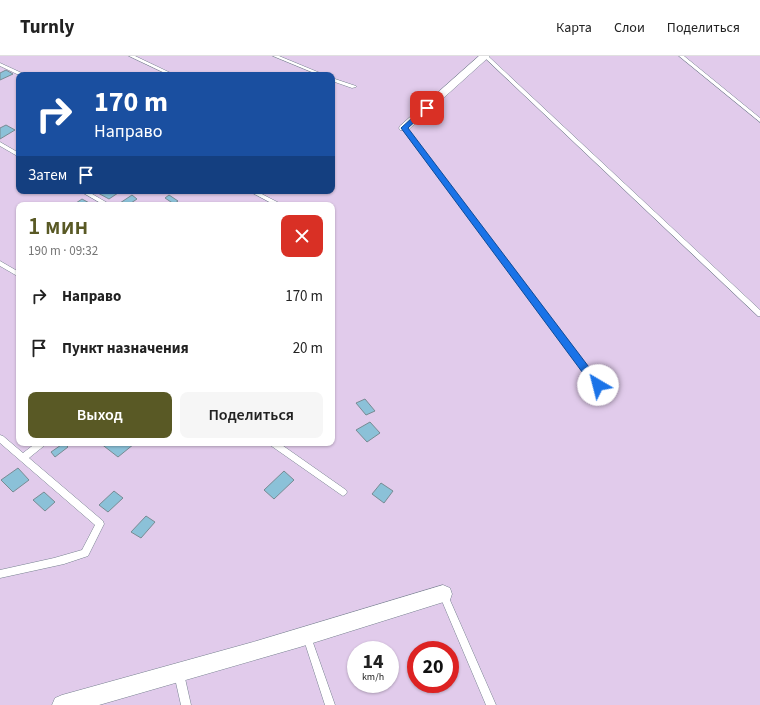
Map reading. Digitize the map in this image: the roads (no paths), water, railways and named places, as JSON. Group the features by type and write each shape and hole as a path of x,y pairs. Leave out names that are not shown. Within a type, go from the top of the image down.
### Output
{"street":[{"path":"404,128 485,56"},
{"path":"62,705 180,674 307,637 442,594"}],"lane":[{"path":"131,56 166,72"},
{"path":"275,56 315,72"},
{"path":"485,56 760,314"},
{"path":"681,56 760,120"},
{"path":"0,64 16,72"},
{"path":"335,80 354,87"},
{"path":"404,128 598,385"},
{"path":"0,144 16,153"},
{"path":"88,194 103,202"},
{"path":"258,194 274,202"},
{"path":"0,263 16,273"},
{"path":"0,438 24,457 100,524 85,553 66,560 30,566 0,574"},
{"path":"24,457 38,446"},
{"path":"277,446 343,492"},
{"path":"442,594 491,705"},
{"path":"307,637 330,705"},
{"path":"180,674 186,705"}]}
